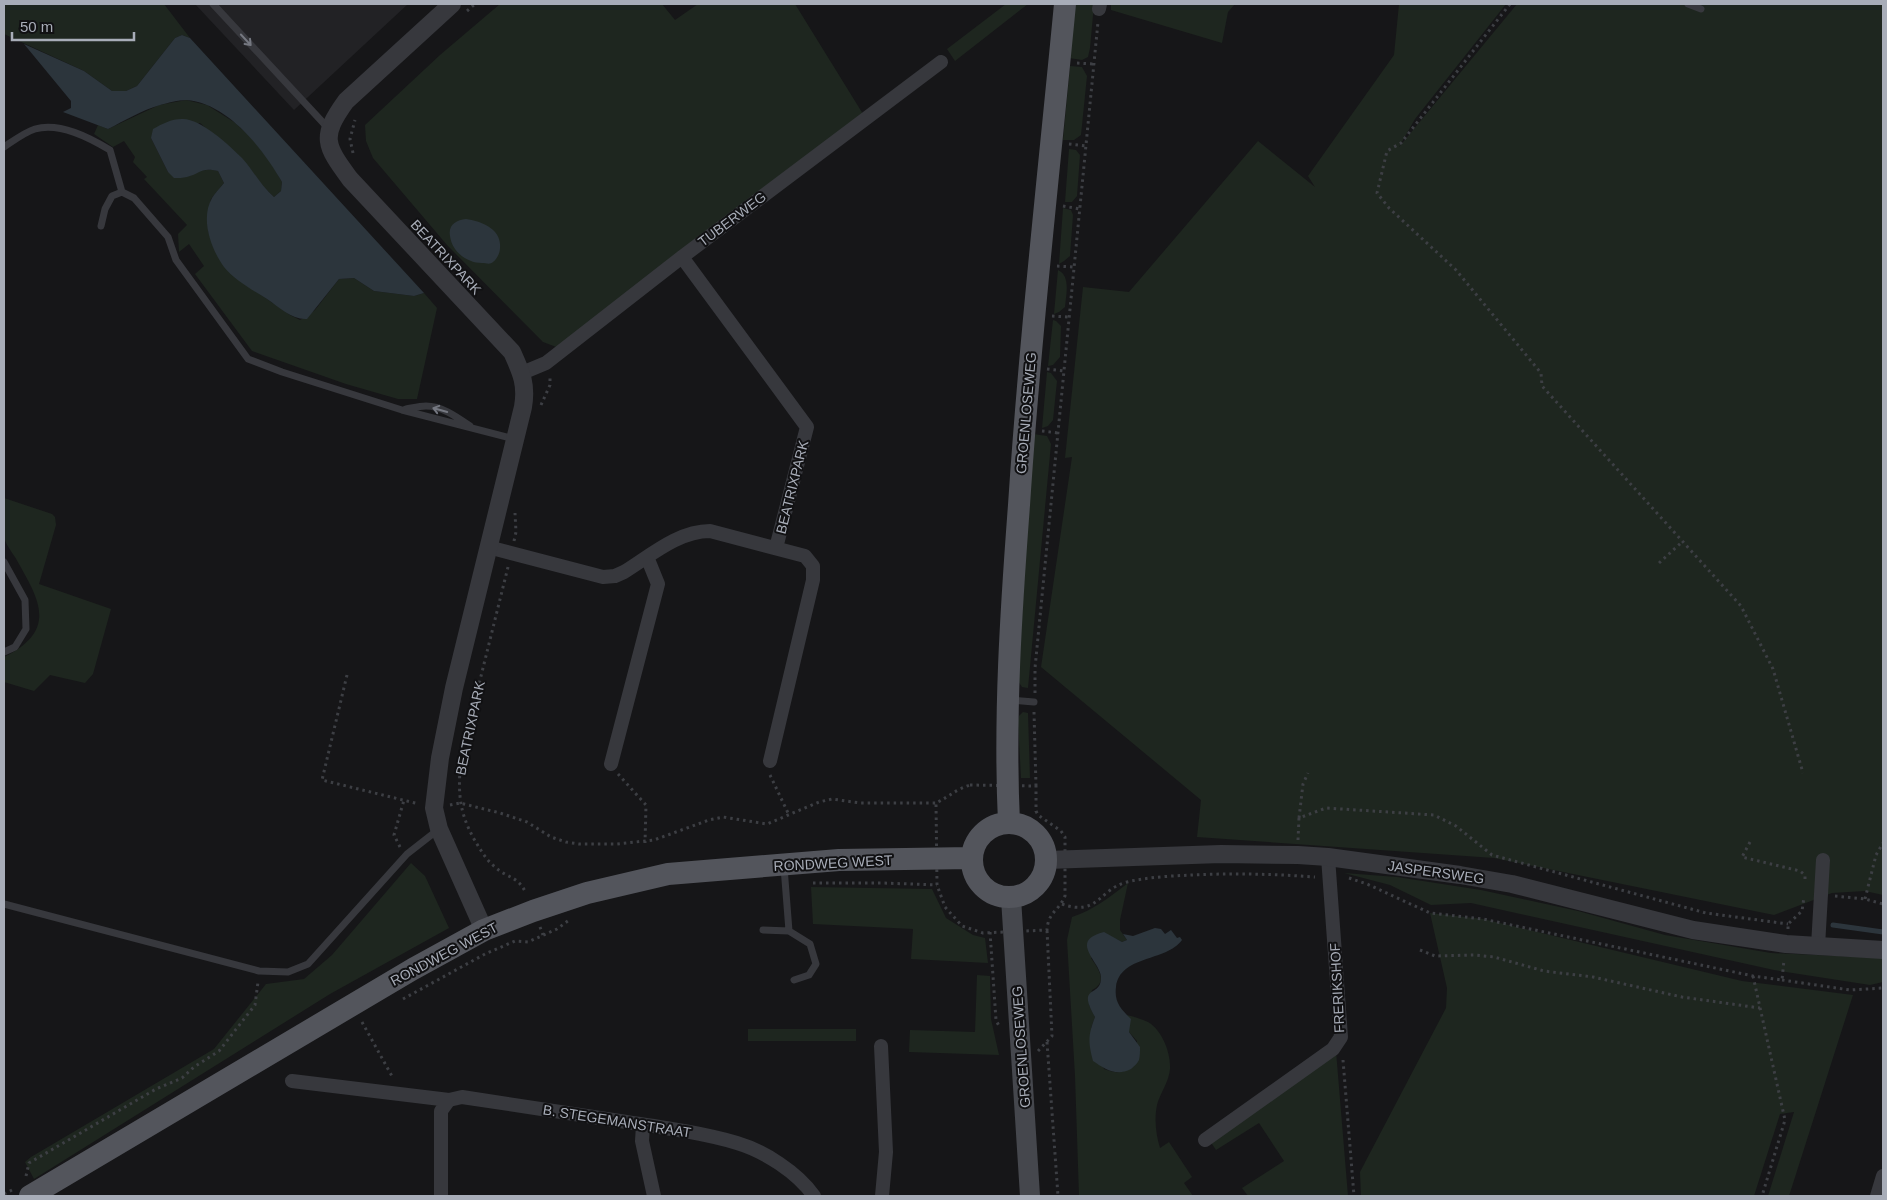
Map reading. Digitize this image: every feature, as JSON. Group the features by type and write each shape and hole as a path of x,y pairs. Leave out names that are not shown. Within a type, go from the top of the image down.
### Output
{"main road":[{"name":"GROENLOSEWEG","path":"1009,823 1007,699 1012,592 1024,430 1065,4"},
{"path":"1009,823 1024,826 1036,834 1056,860 1037,886 1025,894 1011,898 996,895 982,886 974,872 971,858 976,843 984,832 996,825 1009,823"},
{"name":"RONDWEG WEST","path":"24,1189 484,930 533,911 587,893 668,874 784,874 839,860 971,858"},
{"name":"GROENLOSEWEG","path":"1011,898 1030,1196"}],"street":[{"path":"329,130 334,117 346,101 457,9"},
{"name":"TUBERWEG","path":"522,373 546,363 682,257 941,62"},
{"name":"BEATRIXPARK","path":"329,130 332,156 350,179 512,352 522,373 525,393 453,695 440,758 434,808 439,829 484,930"},
{"name":"BEATRIXPARK","path":"682,257 807,427 776,548"},
{"name":"BEATRIXPARK","path":"488,547 603,577 615,576 684,534 696,531 710,531 805,556 813,566 813,580 770,761"},
{"path":"611,764 658,584 647,557"},
{"name":"JASPERSWEG","path":"1056,860 1220,854 1328,857 1460,874 1512,884 1693,930 1786,944 1883,950"},
{"name":"FRERIKSHOF","path":"1204,1140 1333,1049 1341,1037 1328,857"},
{"path":"1818,946 1823,860"},
{"path":"881,1046 886,1152 882,1196"},
{"name":"B. STEGEMANSTRAAT","path":"292,1081 449,1100 462,1097 643,1124 738,1143 777,1162 814,1196"},
{"path":"441,1196 442,1111 449,1100"},
{"path":"643,1124 642,1141 654,1196"},
{"path":"1877,1196 1883,1176"}],"lane":[{"path":"213,4 329,130"},
{"path":"1688,4 1701,9"},
{"path":"4,147 34,129 55,128 90,138 110,150 122,192 134,198 168,237 176,260 248,359 282,372 402,410 426,406 451,413 474,429 514,439"},
{"path":"101,226 112,196 122,192"},
{"path":"4,562 25,600 26,629 15,647 4,652"},
{"path":"1007,699 1034,702"},
{"path":"4,904 259,971 288,972 308,964 405,857 439,829"},
{"path":"784,874 789,931"},
{"path":"762,930 789,931 810,944 816,964 809,975 794,980"}],"path":[{"path":"457,9 475,4"},
{"path":"1510,4 1401,143 1386,151 1377,193 1389,208 1456,270 1541,373 1542,386 1740,606 1773,669 1803,773"},
{"path":"1022,1068 1052,1036 1047,930 1049,916 1062,904 1066,884 1056,860 1066,843 1063,834 1036,811 1034,702 1036,658 1100,6"},
{"path":"357,160 353,155 350,140 351,129 360,114"},
{"path":"540,407 550,385 550,374 546,363"},
{"name":"BEATRIXPARK","path":"515,511 516,532 512,554 461,757 459,779 460,803 464,821 490,863 502,873 519,881 543,935"},
{"path":"1659,562 1682,542"},
{"path":"347,675 322,780 434,808 460,803 484,808 527,822 550,837 566,842 598,844 644,843 708,820 723,817 767,824 819,802 832,799 860,803 936,802 947,798 957,789 970,785 1036,786"},
{"path":"770,761 769,774 789,815"},
{"path":"611,764 621,780 646,805 644,843"},
{"path":"1062,904 1073,908 1091,905 1125,882 1144,879 1236,873 1296,875 1303,784 1308,773"},
{"path":"404,800 394,835 405,857"},
{"path":"936,802 937,885 944,907 962,926 983,932 1047,930"},
{"path":"1299,818 1326,808 1434,815 1456,826 1492,854 1706,913 1788,924"},
{"path":"1742,856 1750,842"},
{"path":"1865,899 1876,855 1883,843"},
{"name":"RONDWEG WEST","path":"784,874 883,883 937,885"},
{"path":"1821,894 1865,899 1883,904"},
{"name":"RONDWEG WEST","path":"403,1000 485,954 515,941 528,942 569,920 578,918"},
{"path":"1420,950 1435,956 1494,957 1544,970 1593,977 1682,997 1760,1008"},
{"path":"4,1194 24,1189 29,1164 156,1089 182,1078 194,1067 219,1051 255,1005 259,971"},
{"path":"1753,976 1785,1120 1762,1196"},
{"path":"1782,980 1850,990 1883,988"},
{"path":"370,1018 362,1022 402,1094"},
{"path":"1341,1037 1354,1196"},
{"path":"1047,1042 1058,1196"}],"shaded area":[{"path":"4,4 164,4 190,38 182,35 175,38 137,86 126,91 112,91 84,71 4,34"},
{"path":"195,4 408,4 294,110"},
{"path":"500,4 662,4 675,20 698,4 795,4 863,114 559,348 543,342 447,245 373,158 366,141 365,125 440,55"},
{"path":"1006,4 1028,4 955,61 947,49"},
{"path":"1075,4 1094,4 1090,48 1088,57 1082,60 1069,58"},
{"path":"1111,4 1235,4 1228,12 1222,43 1111,10"},
{"path":"1399,4 1506,4 1415,119 1399,147 1517,4 1883,4 1883,895 1865,891 1832,893 1774,915 1494,858 1197,837 1201,800 1041,667 1072,457 1065,458 1083,287 1129,292 1258,141 1315,187 1308,176 1394,55"},
{"path":"182,35 190,38 424,293 414,296 374,291 354,278 339,279 307,319 301,319 286,312 233,276 224,267 215,252 209,234 207,215 212,198 224,183 218,171 204,170 187,177 174,178 168,172 151,138 153,129 170,121 182,119 197,123 214,133 236,153 274,197 281,191 282,182 265,156 243,130 216,109 186,100 153,107 108,129 63,112 71,108 71,101 24,44 84,71 112,91 126,91 137,86 175,38"},
{"path":"1070,66 1082,67 1087,76 1081,135 1074,140 1063,140"},
{"path":"186,100 207,105 234,122 252,138 271,163 282,182 281,191 274,197 242,159 200,123 151,138 168,172 186,177 202,171 218,171 224,183 211,199 208,213 208,231 214,248 241,281 300,320 315,310 339,279 354,278 374,291 414,296 424,293 437,308 417,399 398,399 346,384 252,351 195,274 204,266 189,244 179,252 178,234 187,225 144,179 147,177 133,162 135,157 124,141 113,147 94,134 98,125 108,129 159,105"},
{"path":"1069,149 1076,150 1080,155 1077,196 1072,202 1065,202"},
{"path":"1063,208 1071,210 1073,215 1070,256 1059,264"},
{"path":"466,219 484,224 498,236 500,248 497,258 492,263 488,264 466,259 457,252 451,242 450,229 456,222"},
{"path":"1058,270 1065,277 1067,292 1065,307 1054,314"},
{"path":"1053,320 1061,326 1060,357 1053,365 1048,366"},
{"path":"1047,372 1051,373 1057,381 1053,420 1048,426 1042,428"},
{"path":"1033,434 1047,436 1051,444 1028,688 1022,687 1018,681"},
{"path":"4,498 52,514 55,517 56,525 39,584 111,609 93,674 85,683 50,675 34,691 4,682 4,657 21,646 33,635 38,624 39,612 31,586 5,539 3,528"},
{"path":"1023,712 1028,713 1030,778 1021,778 1018,721 1019,716"},
{"path":"411,863 425,876 449,928 330,994 34,1179 25,1162 31,1157 214,1049 266,984 304,979 332,955"},
{"path":"1344,873 1397,877 1481,890 1578,911 1665,935 1771,953 1883,958 1883,982 1870,985 1774,970 1471,903 1431,905 1390,885"},
{"path":"1128,883 1120,920 1120,930 1127,940 1122,942 1116,939 1091,958 1099,971 1101,980 1097,987 1092,990 1089,1005 1095,1017 1091,1028 1104,1069 1112,1072 1127,1070 1134,1066 1137,1041 1129,1032 1129,1018 1126,1015 1148,1022 1157,1030 1165,1042 1170,1069 1156,1110 1157,1138 1160,1148 1169,1142 1192,1177 1184,1183 1193,1196 1079,1196 1075,1076 1067,940 1072,917 1094,907"},
{"path":"811,887 932,889 946,918 973,935 985,938 988,963 911,959 913,929 813,924"},
{"path":"1430,913 1483,919 1742,981 1853,995 1789,1196 1768,1196 1794,1112 1780,1114 1754,1196 1361,1196 1360,1172 1446,1008 1447,988"},
{"path":"1155,928 1161,929 1165,934 1171,930 1177,938 1180,937 1182,940 1166,952 1134,964 1119,977 1116,987 1117,1001 1131,1019 1129,1032 1140,1047 1140,1055 1139,1060 1131,1069 1120,1072 1111,1071 1093,1061 1090,1049 1090,1034 1095,1017 1088,1000 1089,995 1100,984 1101,978 1100,972 1089,953 1088,941 1093,936 1104,932 1122,942 1127,940 1123,934 1133,936"},
{"path":"977,975 990,976 991,1019 999,1055 909,1052 910,1030 975,1032"},
{"path":"748,1029 856,1029 856,1041 748,1041"},
{"path":"1336,1051 1348,1196 1248,1196 1242,1188 1284,1161 1259,1123 1216,1150 1210,1141"}],"waterway":[{"path":"1833,925 1883,932"}]}
